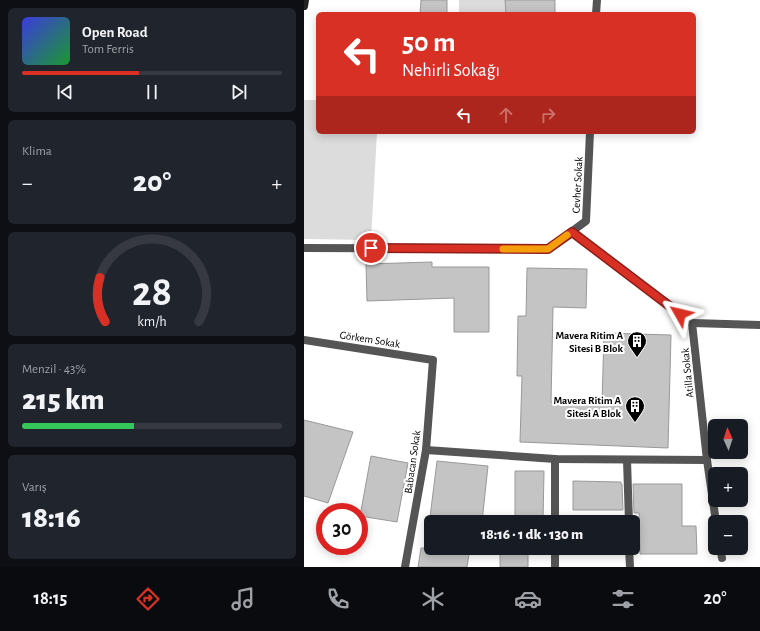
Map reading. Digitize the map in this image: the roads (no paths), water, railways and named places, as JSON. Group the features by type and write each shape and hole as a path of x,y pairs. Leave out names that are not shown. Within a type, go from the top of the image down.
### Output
{"street":[{"path":"304,6 305,0"},
{"path":"596,12 597,0"},
{"name":"Cevher Sokak","path":"304,248 548,249 586,221 590,134"},
{"path":"572,232 692,324 760,324"},
{"name":"Atilla Sokak","path":"692,324 707,460 715,515"},
{"name":"Görkem Sokak","path":"304,340 433,360"},
{"name":"Babacan Sokak","path":"406,567 426,450 433,360"},
{"path":"426,450 555,459 707,460"},
{"path":"555,459 555,515"},
{"path":"627,460 629,515"},
{"path":"555,555 555,567"},
{"path":"629,555 630,567"}],"place":[{"name":"Mavera Ritim A Sitesi B Blok","path":"637,358"},
{"name":"Mavera Ritim A Sitesi A Blok","path":"635,423"}]}
